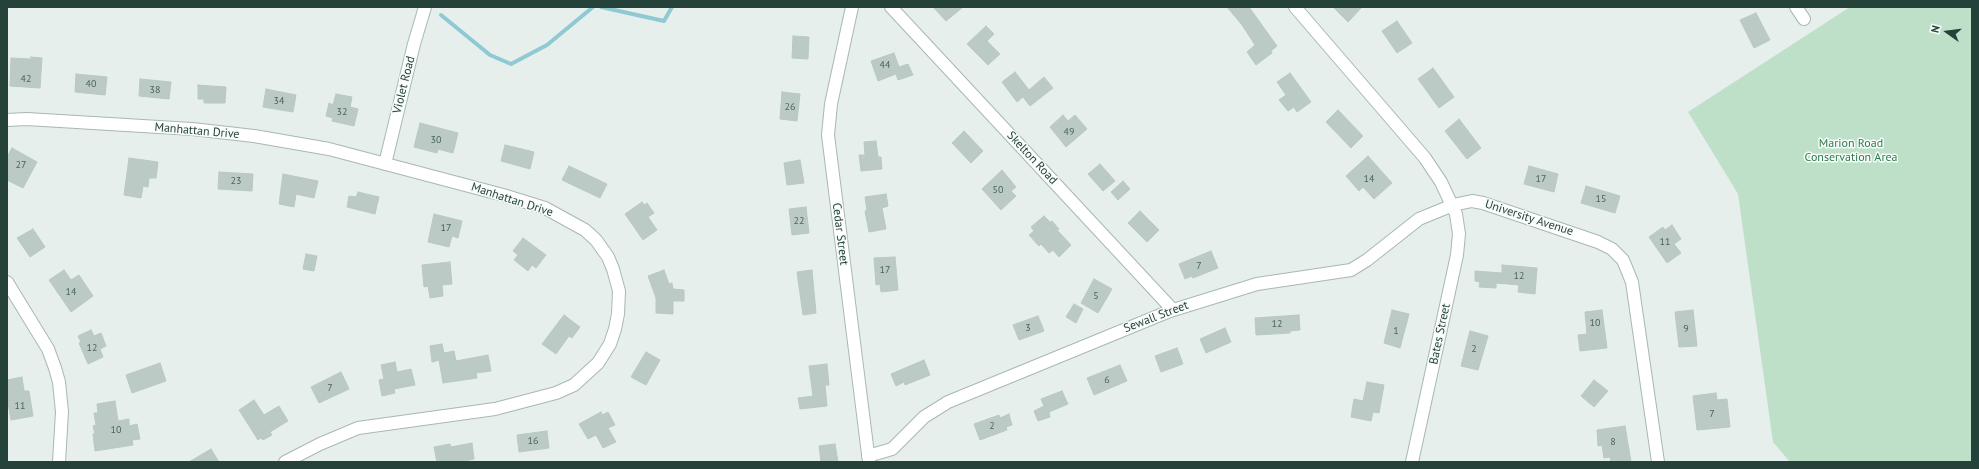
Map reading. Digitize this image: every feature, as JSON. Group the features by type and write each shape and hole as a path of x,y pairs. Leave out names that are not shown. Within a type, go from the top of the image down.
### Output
{"street":[{"name":"Violet Road","path":"385,164 417,33 425,7"},
{"name":"Cedar Street","path":"852,7 831,104 828,135 869,459"},
{"name":"Skelton Road","path":"891,7 1171,310"},
{"path":"1295,7 1425,158 1441,182 1453,205"},
{"path":"1796,7 1804,19"},
{"name":"Manhattan Drive","path":"7,120 35,120 223,132 306,145 526,201 560,215 585,230 596,240 608,256 616,279 619,303 614,334 605,354 594,369 574,385 556,394 495,409 358,428 320,444 285,462"},
{"name":"University Avenue","path":"1453,205 1472,201 1483,203 1598,242 1612,249 1623,260 1632,282 1658,462"},
{"name":"Sewall Street","path":"869,459 892,449 924,417 948,402 1171,310 1257,284 1351,270 1367,260 1419,219 1453,205"},
{"name":"Bates Street","path":"1412,462 1457,255 1459,234 1453,205"},
{"path":"7,282 48,349 55,368 60,387 62,412 59,462"}],"green space":[{"name":"Marion Road Conservation Area","path":"1850,7 1972,7 1972,462 1790,462 1773,442 1738,194 1688,112"}],"building":[{"path":"933,7 963,7 946,21"},
{"path":"1227,7 1249,7 1277,46 1271,51 1272,53 1256,65 1247,52 1255,45 1242,25"},
{"path":"1333,7 1362,7 1348,22"},
{"path":"1756,13 1770,40 1754,48 1740,20"},
{"path":"1397,21 1412,43 1397,53 1382,31"},
{"path":"986,26 994,34 987,41 1000,54 988,65 967,44"},
{"path":"793,36 809,37 808,59 792,58"},
{"path":"894,53 899,67 908,64 913,75 898,80 896,74 878,81 871,61"},
{"path":"31,57 42,58 40,88 10,86 11,58 31,59"},
{"path":"1433,68 1454,97 1439,108 1418,79"},
{"path":"1015,72 1029,90 1044,77 1053,88 1030,106 1023,97 1017,102 1002,82"},
{"path":"1290,73 1311,102 1297,112 1294,107 1288,111 1279,100 1286,95 1277,82"},
{"path":"76,74 107,77 105,95 75,92"},
{"path":"140,79 171,82 169,99 139,96"},
{"path":"198,85 226,87 225,103 204,103 204,99 198,99"},
{"path":"266,89 296,95 293,112 263,107"},
{"path":"782,92 800,94 797,121 780,119"},
{"path":"336,94 352,97 350,107 358,109 354,126 332,121 333,118 326,116 329,103 333,105"},
{"path":"1338,110 1363,136 1351,148 1326,122"},
{"path":"1063,115 1068,121 1075,115 1087,129 1066,147 1050,127"},
{"path":"1459,119 1481,148 1467,159 1445,131"},
{"path":"420,123 458,133 453,153 438,149 437,153 414,147"},
{"path":"964,131 983,151 971,163 952,143"},
{"path":"876,141 878,157 881,157 882,169 861,171 859,155 865,155 864,142"},
{"path":"505,145 534,152 530,169 501,161"},
{"path":"12,148 37,162 23,188 7,180 7,157"},
{"path":"1368,156 1392,183 1374,199 1363,187 1359,191 1346,176"},
{"path":"129,158 158,162 156,178 149,178 148,187 143,186 141,198 124,195"},
{"path":"800,160 804,183 787,185 784,163"},
{"path":"1100,164 1115,181 1103,191 1088,174"},
{"path":"569,166 607,184 600,198 562,180"},
{"path":"1529,166 1558,174 1554,192 1524,184"},
{"path":"1002,170 1016,187 1011,191 1016,196 1001,210 982,189"},
{"path":"219,172 253,174 252,191 218,189"},
{"path":"283,174 318,181 314,198 296,194 294,207 279,204"},
{"path":"1123,181 1130,189 1118,200 1111,192"},
{"path":"1586,186 1620,196 1615,213 1581,203"},
{"path":"358,192 379,197 375,214 347,207 349,196 356,197"},
{"path":"886,194 888,206 882,208 886,229 869,232 865,211 867,210 865,197"},
{"path":"642,202 644,205 647,203 654,213 648,217 657,230 643,240 625,214"},
{"path":"806,207 809,233 792,235 789,209"},
{"path":"1140,211 1159,230 1147,242 1128,223"},
{"path":"434,214 462,221 458,238 452,236 449,247 428,242"},
{"path":"1044,216 1050,222 1052,221 1059,229 1057,230 1071,245 1059,257 1053,250 1049,253 1041,244 1039,246 1029,235 1034,231 1031,227"},
{"path":"1672,225 1681,239 1674,244 1681,253 1667,263 1649,237 1663,227 1665,230"},
{"path":"33,229 45,247 30,257 17,238"},
{"path":"523,238 546,255 536,268 532,265 528,271 514,260 518,255 513,251"},
{"path":"1211,251 1218,268 1193,278 1192,276 1185,279 1179,264"},
{"path":"306,254 317,256 314,271 303,269"},
{"path":"895,257 898,290 881,292 880,284 876,285 874,258"},
{"path":"450,262 452,284 442,285 443,296 430,298 428,286 424,287 422,265"},
{"path":"1502,265 1537,268 1535,294 1518,292 1519,285 1496,283 1496,288 1479,287 1480,282 1475,281 1475,271 1502,273"},
{"path":"64,270 71,280 79,275 93,296 71,312 49,280"},
{"path":"664,270 669,284 672,283 673,289 684,290 684,301 673,301 673,314 656,313 656,298 648,276"},
{"path":"812,270 816,313 803,315 797,272"},
{"path":"1094,279 1112,289 1098,313 1081,303"},
{"path":"1074,304 1083,309 1076,323 1066,317"},
{"path":"1392,310 1409,314 1400,348 1384,343"},
{"path":"1602,310 1607,348 1580,351 1578,335 1587,334 1585,312"},
{"path":"1693,310 1697,346 1679,347 1675,312"},
{"path":"564,315 580,327 572,338 569,336 556,354 542,344"},
{"path":"1299,315 1300,330 1290,331 1290,333 1256,335 1255,318"},
{"path":"1038,316 1044,331 1019,340 1013,325"},
{"path":"1225,328 1231,342 1206,353 1200,339"},
{"path":"91,330 94,336 101,333 106,346 100,349 103,357 88,364 79,343 81,342 78,336"},
{"path":"1470,331 1488,336 1478,370 1461,366"},
{"path":"442,344 444,353 454,351 456,361 488,355 491,371 476,373 477,378 443,383 439,360 432,362 430,346"},
{"path":"1177,348 1183,364 1161,372 1155,356"},
{"path":"646,352 660,360 646,385 631,377"},
{"path":"924,360 930,375 905,385 904,382 896,386 891,374"},
{"path":"395,362 397,372 411,369 415,385 394,389 395,393 382,396 379,380 384,379 381,365"},
{"path":"160,363 166,381 132,393 126,375"},
{"path":"827,364 829,385 825,385 827,406 800,409 798,398 813,396 809,366"},
{"path":"1120,365 1127,381 1094,395 1087,378"},
{"path":"341,372 349,389 319,403 311,387"},
{"path":"22,377 24,391 29,391 33,416 11,420 7,397 7,380"},
{"path":"1594,380 1608,391 1594,407 1581,396"},
{"path":"1367,382 1384,385 1379,413 1373,412 1371,421 1351,417 1354,399 1363,401"},
{"path":"1062,391 1068,404 1049,412 1050,417 1038,421 1034,411 1044,406 1041,399"},
{"path":"1716,393 1717,400 1727,399 1730,427 1697,430 1693,396"},
{"path":"254,400 264,415 279,406 288,421 270,432 272,435 263,440 261,438 258,440 239,410"},
{"path":"115,401 118,421 129,419 129,426 137,424 140,439 132,440 133,445 95,451 93,434 95,434 93,426 96,425 94,413 98,413 97,404"},
{"path":"601,412 602,415 608,412 615,425 608,428 616,442 603,448 596,435 588,439 579,424"},
{"path":"1009,414 1012,425 1006,427 1007,430 980,440 974,424 999,415 1000,418"},
{"path":"1625,426 1631,462 1611,462 1610,457 1604,458 1602,445 1598,446 1597,430"},
{"path":"547,431 549,448 519,452 517,435"},
{"path":"472,443 474,459 460,462 437,462 434,447 450,444 451,447"},
{"path":"835,444 838,462 821,462 819,446"},
{"path":"211,449 219,462 189,462"}],"waterway":[{"path":"441,15 490,55 511,64 547,45 593,7"},
{"path":"601,7 664,21 672,7"}]}
